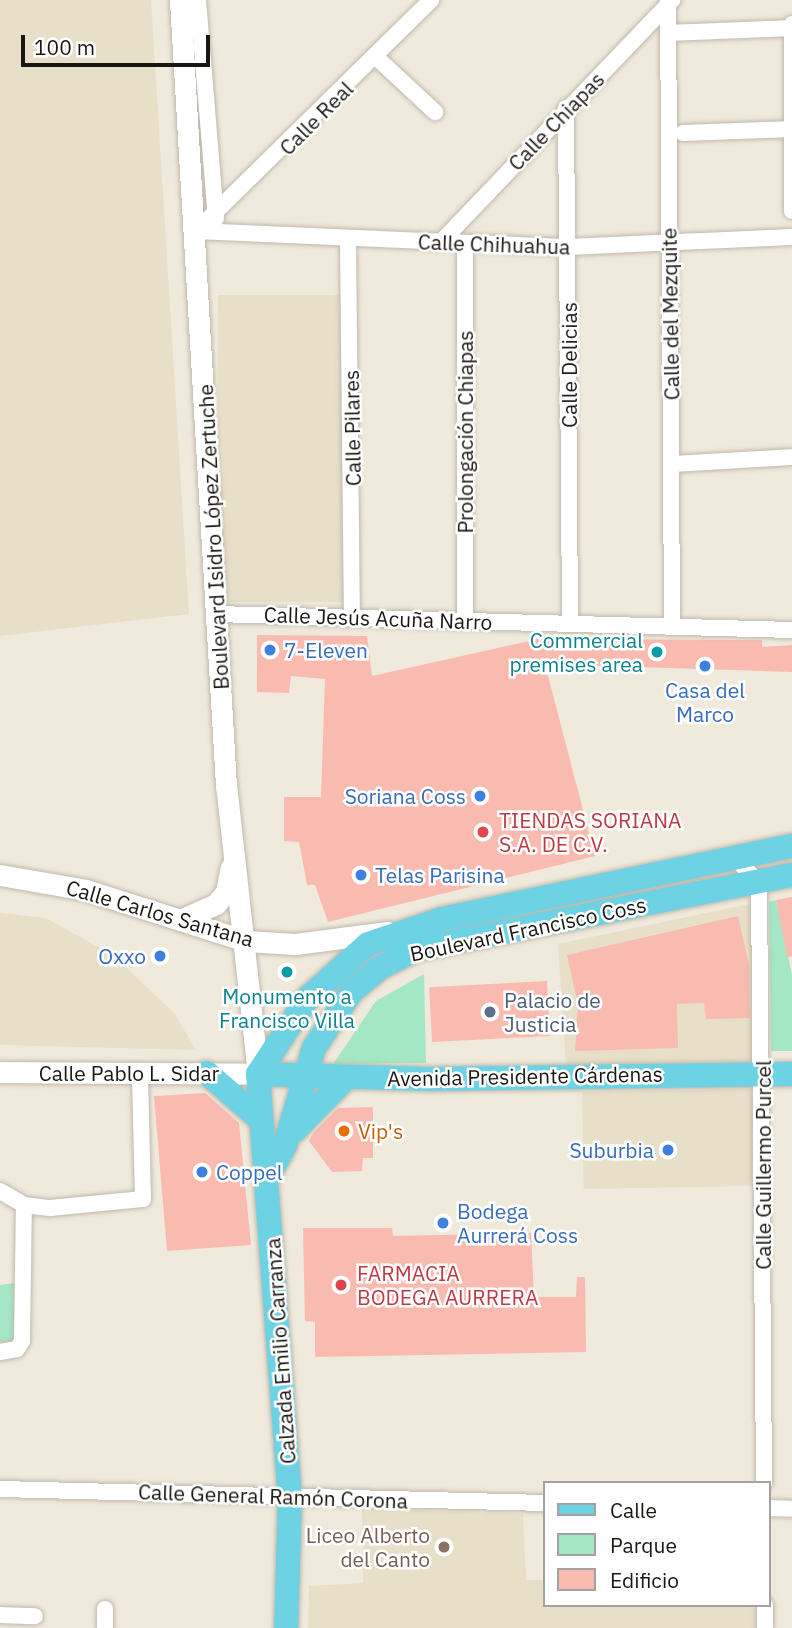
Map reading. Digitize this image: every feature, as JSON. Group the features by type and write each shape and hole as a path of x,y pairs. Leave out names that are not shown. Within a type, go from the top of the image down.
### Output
{"main road":[{"name":"Boulevard Isidro López Zertuche","path":"195,2 182,29 196,231 215,614 234,855 246,941 258,1074"},
{"name":"Boulevard Francisco Coss","path":"268,1176 285,1145 306,1074 330,1020 381,967 417,949 510,931 626,894 690,868 792,846"},
{"path":"180,920 222,897 234,855"},
{"name":"Boulevard Francisco Coss","path":"258,1074 334,969 368,944 404,930 626,894 759,883 792,874"},
{"name":"Calle Carlos Santana","path":"0,875 86,890 246,941 295,944 404,930"},
{"name":"Calle Pablo L. Sidar","path":"0,1072 258,1074"},
{"path":"207,1073 260,1119"},
{"name":"Avenida Presidente Cárdenas","path":"258,1074 346,1077 792,1074"},
{"name":"Calzada Emilio Carranza","path":"258,1074 260,1119 268,1176 290,1497 286,1628"},
{"path":"285,1145 318,1102 346,1077"}],"street":[{"name":"Calle Real","path":"196,231 216,218 431,0"},
{"name":"Calle del Mezquite","path":"670,1 672,627"},
{"name":"Calle Chiapas","path":"441,242 670,1"},
{"path":"195,2 216,218"},
{"path":"669,33 791,27 792,211"},
{"path":"376,57 435,112"},
{"name":"Calle Delicias","path":"566,108 570,622"},
{"path":"683,133 790,129"},
{"name":"Calle Chihuahua","path":"196,231 348,242 441,242 569,247 669,245 792,237"},
{"name":"Calle Pilares","path":"348,242 352,615"},
{"name":"Prolongación Chiapas","path":"465,244 465,621"},
{"path":"672,464 792,457"},
{"name":"Calle Jesús Acuña Narro","path":"215,614 352,615 465,621 792,630"},
{"path":"735,858 759,883"},
{"name":"Calle Guillermo Purcel","path":"759,883 764,1481"},
{"path":"0,1191 24,1205 72,1207 145,1197 140,1073"},
{"path":"0,1352 20,1346 24,1205"},
{"name":"Calle General Ramón Corona","path":"0,1489 544,1503"},
{"path":"771,1508 792,1509"},
{"path":"765,1607 765,1628"},
{"path":"105,1609 105,1628"},
{"path":"0,1615 36,1616"}],"shaded area":[{"path":"0,0 151,0 189,614 0,636"},
{"path":"218,295 352,295 352,602 218,602"},
{"path":"754,903 754,1063 566,1066 558,944"},
{"path":"0,913 46,918 114,956 174,1013 196,1050 0,1045"},
{"name":"Suburbia","path":"752,1089 754,1186 584,1189 582,1092"},
{"path":"362,1509 523,1514 526,1580 544,1580 544,1607 760,1607 760,1628 308,1628 309,1586 363,1583"}],"green space":[{"path":"776,900 792,975 792,1051 771,1051 769,902"},
{"path":"424,974 426,1063 333,1064 376,1001"},
{"path":"16,1283 19,1341 0,1342 0,1285"}],"building":[{"name":"Soriana Coss","path":"257,635 367,636 372,676 538,639 762,640 762,647 792,645 792,672 545,664 595,856 328,922 315,885 307,885 299,842 284,841 284,797 321,797 325,679 291,676 289,693 257,692"},
{"path":"792,897 792,956 787,957 776,900"},
{"path":"738,916 749,965 750,1018 706,1019 704,1003 677,1004 678,1048 575,1051 578,1005 567,955"},
{"name":"Palacio de Justicia","path":"547,981 550,1036 432,1042 429,987"},
{"name":"Coppel","path":"205,1093 239,1123 251,1245 167,1251 154,1096"},
{"name":"Vip's","path":"373,1107 373,1158 363,1158 362,1171 332,1172 309,1141 314,1132 338,1108"},
{"path":"303,1228 392,1228 393,1236 531,1233 534,1297 576,1297 577,1277 585,1277 586,1352 315,1357 315,1322 305,1321"}],"place":[{"name":"7-Eleven","path":"270,650"},
{"name":"Commercial premises area","path":"657,652"},
{"name":"Casa del Marco","path":"705,666"},
{"name":"Soriana Coss","path":"480,796"},
{"name":"TIENDAS SORIANA S.A. DE C.V.","path":"483,832"},
{"name":"Telas Parisina","path":"361,875"},
{"name":"Oxxo","path":"160,956"},
{"name":"Monumento a Francisco Villa","path":"287,972"},
{"name":"Palacio de Justicia","path":"490,1012"},
{"name":"Vip's","path":"344,1131"},
{"name":"Suburbia","path":"668,1150"},
{"name":"Coppel","path":"202,1172"},
{"name":"Bodega Aurrerá Coss","path":"443,1223"},
{"name":"FARMACIA BODEGA AURRERA","path":"341,1285"},
{"name":"Liceo Alberto del Canto","path":"444,1547"}]}
